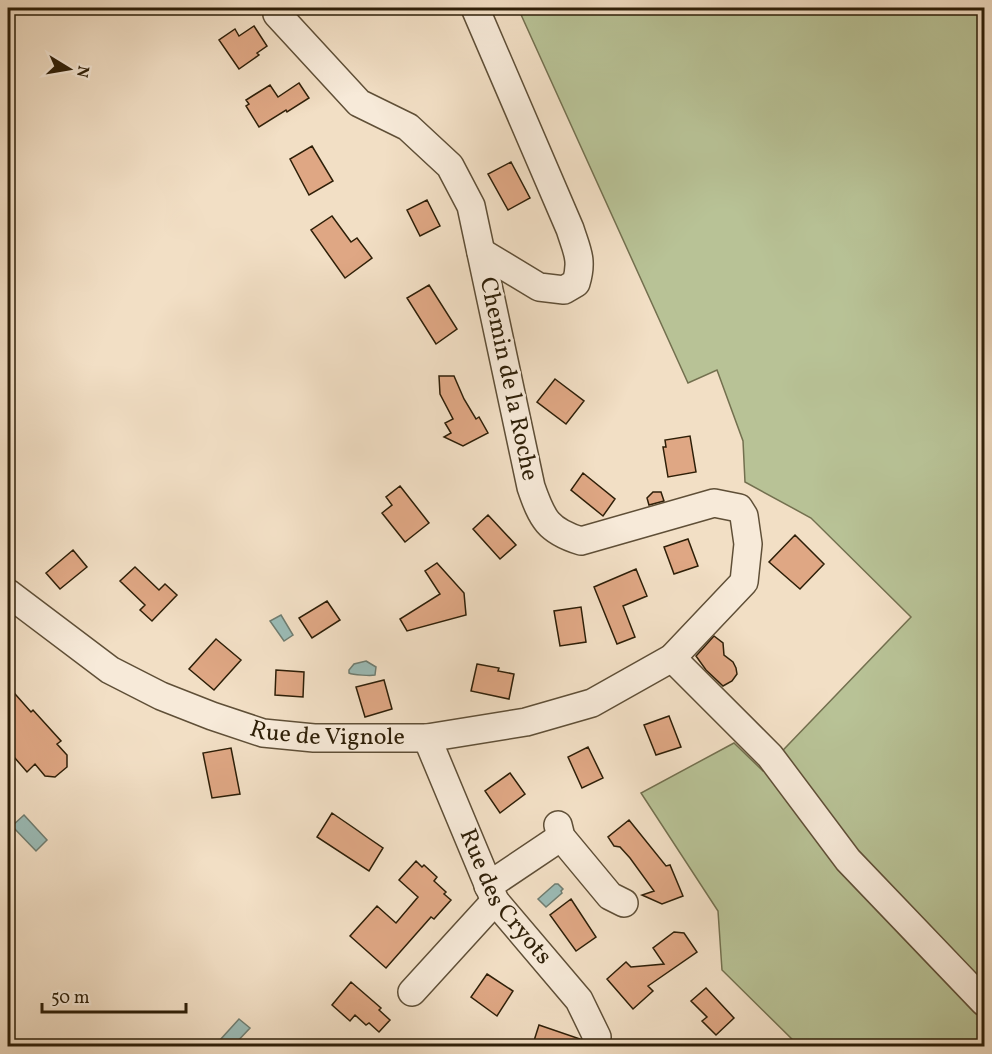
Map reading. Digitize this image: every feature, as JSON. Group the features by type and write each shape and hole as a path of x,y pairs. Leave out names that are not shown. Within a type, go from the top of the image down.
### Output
{"street":[{"name":"Chemin de la Roche","path":"475,8 570,229 581,268 576,283 564,290 539,287 481,252"},
{"path":"277,14 359,103 408,128 450,166 471,206 481,252"},
{"name":"Chemin de la Roche","path":"481,252 531,487 540,514 561,535 581,542 714,503 739,508 744,516 748,544 744,582 672,658"},
{"name":"Rue de Vignole","path":"8,593 110,670 161,696 263,733 314,738 427,738 526,722 592,703 672,658"},
{"path":"672,658 770,756 848,860 984,1002"},
{"name":"Rue des Cryots","path":"427,738 491,893 579,1000 597,1037 595,1047"},
{"path":"412,992 491,893 559,831 610,896 624,903"}],"green space":[{"path":"518,8 984,8 984,1046 799,1046 722,970 718,911 641,793 734,743 763,771 911,617 811,518 745,482 743,441 717,370 688,383"}],"water":[{"path":"281,615 293,635 284,641 270,621"},
{"path":"366,661 376,667 375,675 349,673 354,664"},
{"path":"24,815 47,840 36,851 12,826"},
{"path":"555,884 563,889 562,893 546,907 538,899"},
{"path":"239,1019 250,1028 233,1046 228,1046 220,1040"}],"building":[{"path":"254,26 267,46 257,53 259,55 239,69 219,40 235,29 239,36"},
{"path":"299,83 309,98 259,127 246,106 249,104 246,100 270,85 278,97"},
{"path":"312,146 333,181 309,195 290,159"},
{"path":"511,162 530,198 508,210 488,174"},
{"path":"427,200 440,226 420,236 407,210"},
{"path":"332,216 351,242 357,238 372,258 345,278 311,230"},
{"path":"429,285 457,329 436,344 407,298"},
{"path":"439,376 454,376 464,399 476,419 479,417 488,433 463,446 444,437 451,433 445,423 453,419 440,394"},
{"path":"555,379 584,401 566,424 537,402"},
{"path":"690,436 696,472 668,477 663,447 666,447 665,440"},
{"path":"583,473 615,499 603,516 571,490"},
{"path":"400,486 429,523 405,542 382,513 392,505 386,497"},
{"path":"653,492 661,492 664,501 649,505 647,498"},
{"path":"488,515 516,545 500,559 473,529"},
{"path":"795,535 824,564 800,589 769,562"},
{"path":"688,539 698,566 674,574 664,547"},
{"path":"73,550 87,567 60,589 46,573"},
{"path":"437,563 464,593 466,615 407,631 400,619 440,594 425,571"},
{"path":"135,567 159,590 165,584 177,595 152,621 140,610 145,605 120,581"},
{"path":"636,569 647,596 623,606 635,637 617,644 594,587"},
{"path":"327,601 340,620 312,638 299,618"},
{"path":"581,607 586,642 560,646 554,611"},
{"path":"714,636 723,643 724,655 733,662 736,668 737,674 732,681 723,686 706,670 696,656"},
{"path":"216,639 241,660 214,690 189,669"},
{"path":"477,664 499,668 498,671 514,674 509,699 471,691"},
{"path":"276,670 304,672 303,697 275,695"},
{"path":"384,680 392,709 365,717 356,687"},
{"path":"8,686 61,741 57,744 67,755 67,767 55,777 45,776 35,764 27,772 8,750"},
{"path":"669,716 681,747 656,755 644,725"},
{"path":"588,747 603,778 582,788 568,757"},
{"path":"231,748 240,794 212,798 203,753"},
{"path":"510,773 525,794 500,813 485,791"},
{"path":"332,813 383,848 369,871 317,837"},
{"path":"629,820 666,866 670,865 683,896 662,904 642,895 654,891 630,858 620,847 614,846 608,837"},
{"path":"416,861 437,877 434,881 451,900 434,919 431,917 386,968 350,936 377,906 396,923 418,897 399,880"},
{"path":"571,899 596,937 576,951 550,915"},
{"path":"674,932 684,933 697,952 648,986 653,991 633,1009 607,979 626,962 631,967 664,964 653,948"},
{"path":"487,974 513,991 497,1016 471,997"},
{"path":"351,982 381,1008 379,1010 390,1020 379,1032 369,1023 366,1025 355,1015 350,1021 332,1005"},
{"path":"706,988 734,1018 716,1035 702,1021 707,1017 691,1001"},
{"path":"539,1025 580,1039 580,1047 532,1047"}]}
